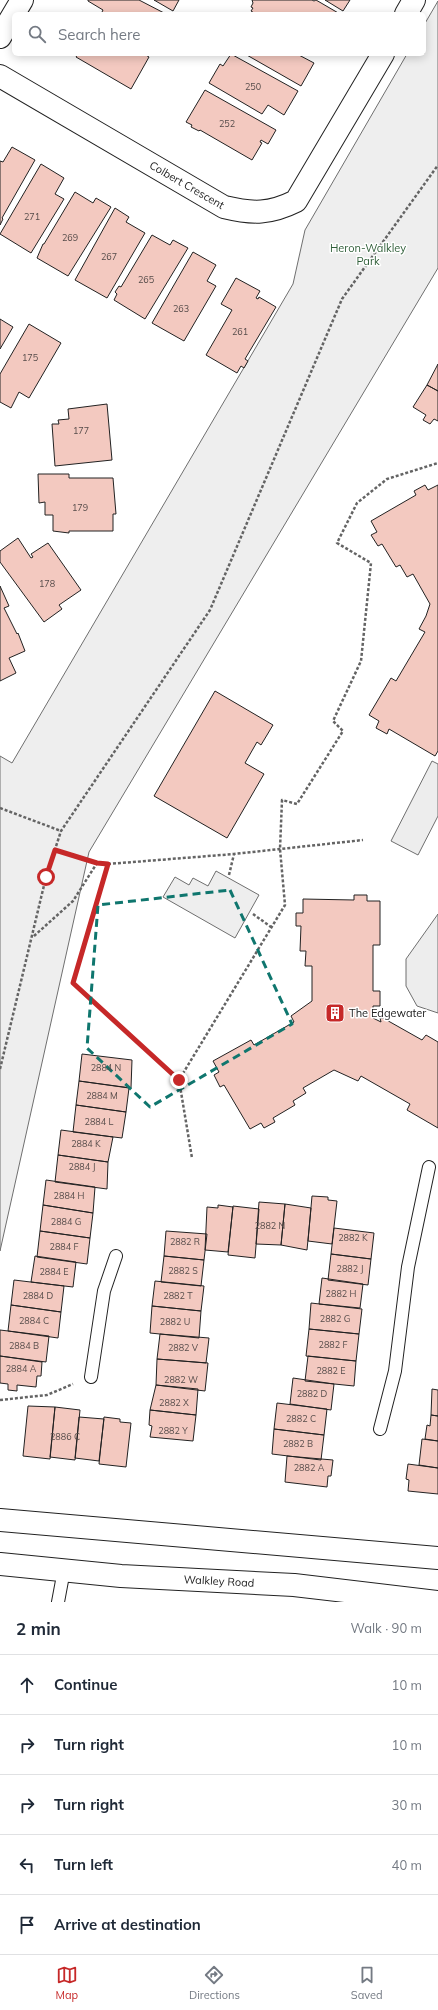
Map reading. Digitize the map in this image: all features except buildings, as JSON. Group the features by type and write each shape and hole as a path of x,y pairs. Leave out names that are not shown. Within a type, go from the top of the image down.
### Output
{"main road":[{"path":"15,12 22,0"},
{"path":"407,12 414,0"},
{"path":"0,38 12,17"},
{"name":"Colbert Crescent","path":"0,76 224,207 247,212 278,210 296,201 382,56"},
{"path":"0,1520 438,1558"},
{"name":"Walkley Road","path":"0,1564 121,1576 294,1585 438,1602"}],"lane":[{"path":"380,1429 395,1371 408,1267 429,1167"},
{"path":"91,1377 104,1291 116,1256"},
{"path":"58,1602 64,1570"}],"path":[{"path":"0,1069 34,936 46,877 61,831 210,610 342,299 438,166"},
{"path":"179,1080 285,905 280,849 282,800 297,804 343,731 333,721 361,661 371,563 338,543 357,503 387,479 438,463"},
{"path":"0,808 61,831"},
{"path":"55,850 97,863 108,864 234,854 363,840"},
{"path":"229,875 234,854"},
{"path":"34,936 73,901 97,863"},
{"path":"108,864 73,983 179,1080 192,1158"},
{"path":"253,914 272,927"},
{"path":"0,1400 46,1395 91,1377"}],"highlighted area":[{"path":"230,890 292,1024 150,1107 87,1048 98,905"}],"green space":[{"name":"Heron-Walkley Park","path":"438,1 438,268 89,852 0,1251 0,756 12,763 293,284 305,230 406,56 426,56 426,22"},
{"path":"216,871 259,895 235,938 163,897 175,877 189,885 193,878 208,886"}],"shaded area":[{"path":"432,761 438,764 438,816 418,855 391,841"},
{"path":"438,914 438,1013 417,1006 406,986 406,959"}],"place":[{"name":"The Edgewater","path":"335,1013"}],"route":[{"path":"46,877 55,850 97,863 108,864 73,983 179,1080"}]}
